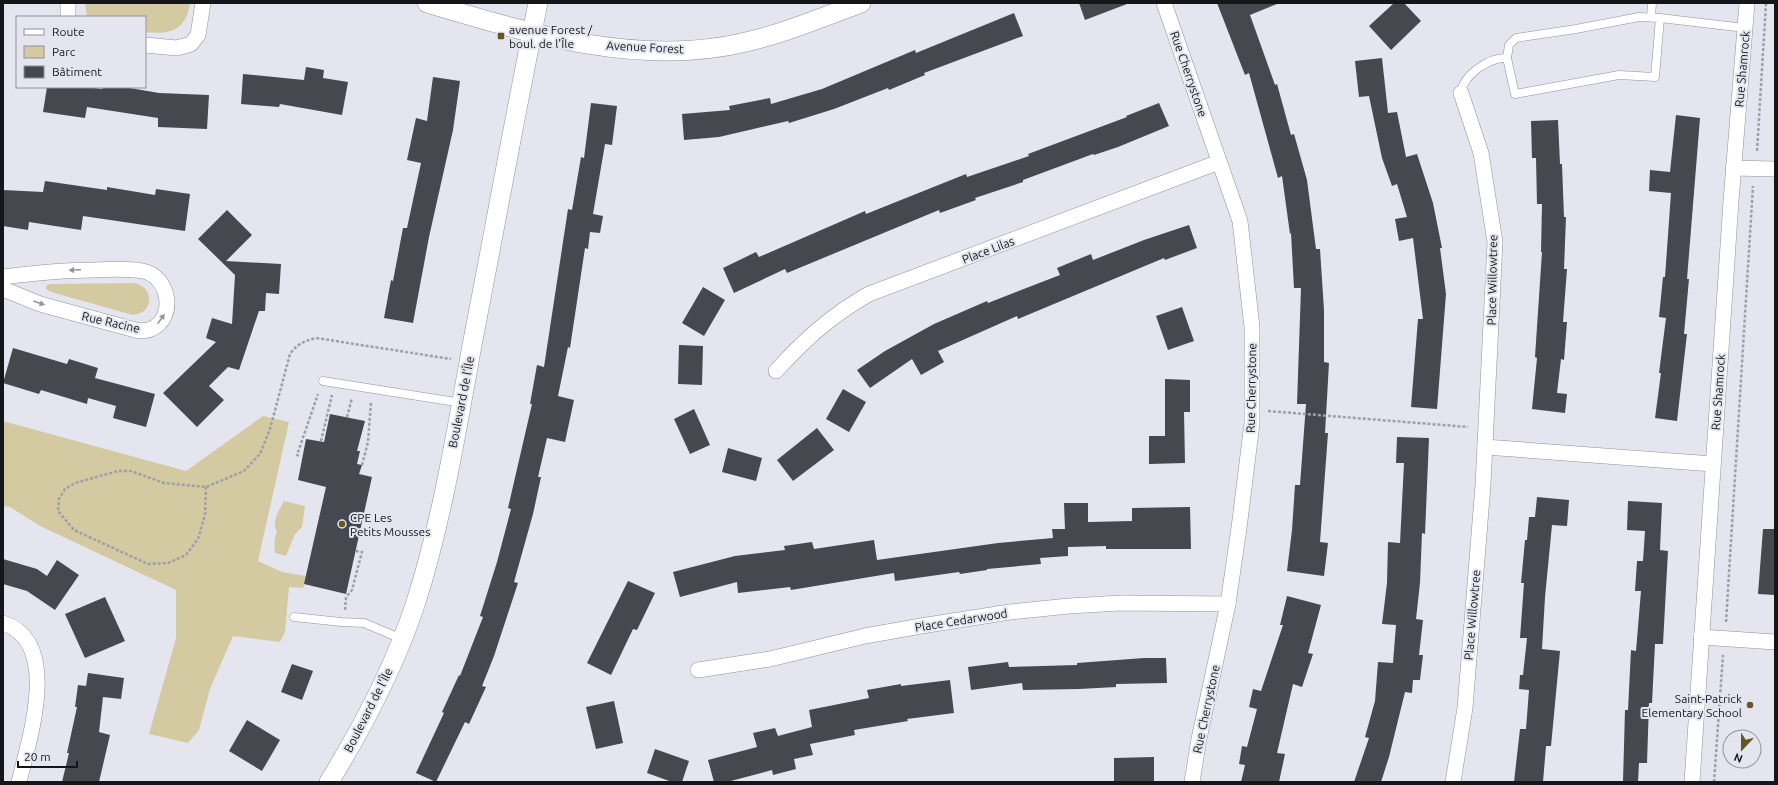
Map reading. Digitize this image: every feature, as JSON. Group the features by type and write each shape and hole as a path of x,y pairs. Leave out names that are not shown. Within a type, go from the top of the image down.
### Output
{"street":[{"path":"68,3 68,16"},
{"path":"146,45 177,48 191,44 198,35 203,3"},
{"name":"Avenue Forest","path":"427,3 532,33 579,42 631,49 677,50 745,43 764,38 861,3"},
{"name":"Boulevard de l'Île","path":"330,782 362,727 389,672 423,578 436,532 538,3"},
{"name":"Rue Cherrystone","path":"1164,3 1240,221 1252,327 1252,423 1228,604 1199,739 1192,782"},
{"name":"Rue Shamrock","path":"1692,782 1733,168 1747,3"},
{"name":"Place Willowtree","path":"1454,782 1465,708 1485,447 1495,242 1481,153 1461,93"},
{"name":"Place Lilas","path":"776,371 799,345 821,326 846,307 869,294 1219,162"},
{"path":"1733,168 1775,169"},
{"name":"Rue Racine","path":"3,277 48,271 128,269 144,271 157,277 164,286 167,298 166,312 160,323 151,329 139,331 40,304 3,289"},
{"path":"1485,447 1713,464"},
{"name":"Place Cedarwood","path":"698,670 770,659 865,636 1010,612 1068,606 1121,603 1228,604"},
{"path":"3,623 10,625 24,636 32,649 36,668 37,690 34,716 19,782"},
{"path":"1701,637 1775,642"}],"lane":[{"path":"1651,17 1652,3"},
{"path":"1660,18 1655,76 1619,75 1514,94 1507,58 1509,45 1516,38 1651,17 1660,18 1745,28"},
{"path":"1461,93 1463,84 1485,64 1491,60 1507,58"},
{"path":"323,381 462,403"},
{"path":"294,616 336,622 364,623 402,639"}],"path":[{"name":"Rue Shamrock","path":"1757,154 1766,3"},
{"name":"Rue Shamrock","path":"1725,626 1753,185"},
{"path":"299,456 297,455 318,394"},
{"path":"321,441 332,395"},
{"path":"347,417 352,396"},
{"path":"1263,410 1469,427"},
{"path":"362,465 368,442 369,416"},
{"path":"118,471 131,471 164,483 206,487 205,515 198,539 186,555 168,563 148,564 86,536 74,530 58,511 59,499 65,489 75,483 118,471"},
{"path":"344,612 346,597 352,590 362,552 356,551"},
{"path":"1714,782 1723,655"}],"green space":[{"path":"85,3 190,3 188,12 181,25 176,29 162,33 146,32 146,16 87,16"},
{"path":"134,283 141,285 146,289 149,300 145,310 133,315 51,292 46,289 46,286 50,284"},
{"path":"263,416 289,422 258,561 282,572 306,576 303,588 289,587 285,632 280,642 233,636 210,689 199,730 188,743 149,734 176,638 176,590 40,526 10,507 3,506 3,421 186,471"},
{"path":"284,501 305,506 302,527 295,534 286,556 275,553 274,548 277,532 275,528 275,520"}],"building":[{"path":"1079,3 1127,3 1127,4 1085,20"},
{"path":"1217,3 1277,4 1250,15 1275,85 1277,84 1291,135 1294,134 1307,180 1316,249 1320,249 1324,310 1324,362 1329,363 1325,433 1328,433 1320,542 1328,543 1324,576 1287,571 1295,485 1300,485 1306,404 1297,404 1301,288 1294,288 1291,233 1290,234 1282,176 1278,178 1249,73 1245,75"},
{"path":"1394,3 1404,3 1421,21 1391,50 1369,26"},
{"path":"1014,13 1023,36 924,73 925,75 889,90 888,88 834,109 789,123 788,121 719,137 684,140 682,114 730,110 729,106 770,98 771,104 822,89 915,50 916,53"},
{"path":"1382,58 1388,113 1397,112 1406,157 1417,154 1433,203 1442,248 1440,248 1446,294 1437,409 1411,407 1418,319 1423,319 1413,238 1399,241 1395,219 1407,217 1397,184 1392,186 1382,158 1369,96 1359,97 1355,61"},
{"path":"306,67 324,70 323,78 348,82 342,115 280,104 279,107 241,104 243,74 304,80"},
{"path":"433,77 460,81 453,130 429,237 413,323 384,318 403,228 407,228 421,163 407,160 416,118 427,121"},
{"path":"47,88 130,88 159,93 209,95 207,129 158,127 158,118 87,107 85,118 43,112"},
{"path":"591,103 617,106 612,145 605,144 593,214 603,216 600,233 590,232 588,249 585,248 570,348 568,347 558,396 574,400 565,442 547,438 538,477 541,477 533,514 514,582 518,583 494,656 482,686 486,687 469,724 465,722 436,782 416,773 444,713 442,712 459,675 460,676 483,617 480,616 497,562 511,509 508,508 532,404 530,404 537,365 544,367 568,209 572,210 581,157 584,158"},
{"path":"1159,103 1169,126 1118,147 1094,155 1093,154 1023,180 1023,182 975,198 976,200 940,213 939,210 787,273 785,269 734,293 723,268 756,252 759,257 865,211 866,214 966,174 967,177 1029,156 1028,154 1127,117 1126,116"},
{"path":"1676,115 1700,118 1687,279 1689,279 1684,334 1687,334 1677,421 1655,418 1666,318 1659,317 1663,277 1665,277 1671,193 1649,191 1650,170 1670,172"},
{"path":"1558,120 1560,164 1562,164 1564,217 1566,217 1564,269 1567,269 1563,322 1567,322 1564,360 1561,359 1557,393 1567,394 1565,413 1532,409 1537,358 1535,357 1542,252 1542,204 1537,204 1536,158 1532,158 1531,121"},
{"path":"45,181 107,190 107,187 155,195 156,189 190,194 185,231 83,216 81,230 29,222 28,230 3,226 3,190 43,192"},
{"path":"227,210 252,235 226,261 281,264 279,294 266,293 265,311 259,311 239,370 228,367 209,386 224,400 197,427 163,393 216,342 206,338 212,318 232,324 235,275 198,239"},
{"path":"1189,225 1197,248 1165,260 1164,258 1018,319 1017,316 938,351 944,362 921,375 912,359 870,388 857,370 885,351 934,324 987,301 988,303 1060,275 1057,268 1091,254 1093,260 1144,240"},
{"path":"703,287 725,300 704,336 682,323"},
{"path":"1182,307 1194,341 1168,350 1156,316"},
{"path":"679,345 703,346 702,385 678,384"},
{"path":"13,348 67,364 69,359 98,368 95,378 155,394 146,427 113,418 116,406 88,398 87,404 41,390 39,394 3,383"},
{"path":"1165,379 1190,380 1190,412 1184,412 1185,463 1149,464 1149,436 1165,436"},
{"path":"843,389 866,402 849,432 826,419"},
{"path":"694,409 710,445 690,454 674,419"},
{"path":"330,414 365,421 357,451 360,451 357,464 362,465 359,474 372,477 346,594 304,584 326,487 298,480 306,439 324,442"},
{"path":"817,428 834,450 793,481 777,460"},
{"path":"1397,437 1429,438 1425,534 1422,533 1420,583 1416,619 1423,620 1419,655 1423,655 1420,680 1413,680 1412,693 1405,692 1389,757 1381,782 1354,782 1369,738 1365,737 1375,701 1378,662 1393,663 1396,625 1382,624 1387,583 1388,542 1400,543 1404,463 1396,463"},
{"path":"728,448 762,458 756,481 722,472"},
{"path":"1537,497 1569,500 1567,526 1552,525 1545,597 1542,649 1560,651 1551,746 1546,746 1543,782 1514,782 1520,729 1526,729 1529,690 1519,689 1520,675 1523,675 1527,638 1520,638 1524,583 1521,583 1525,540 1527,540 1529,517 1535,517"},
{"path":"1628,501 1662,503 1660,550 1668,551 1663,644 1655,644 1652,703 1649,703 1647,763 1639,763 1638,782 1623,782 1625,710 1628,710 1631,650 1636,651 1641,591 1635,591 1637,561 1643,561 1645,531 1627,530"},
{"path":"1064,503 1088,503 1088,522 1132,521 1132,508 1190,507 1191,549 1106,549 1106,546 1068,547 1068,556 1040,558 1041,564 987,569 960,574 959,572 895,581 894,573 791,590 790,587 738,593 737,582 680,597 673,572 735,556 785,550 784,546 812,542 814,549 874,540 877,560 998,543 1053,538 1052,529 1065,529"},
{"path":"1763,529 1775,529 1775,595 1758,594"},
{"path":"3,559 37,569 47,576 57,560 79,575 55,610 27,591 3,584"},
{"path":"628,581 655,593 637,630 633,629 611,675 587,663"},
{"path":"1287,596 1321,605 1308,653 1313,654 1302,687 1293,684 1277,753 1285,754 1279,782 1241,782 1245,765 1239,764 1242,746 1247,747 1257,709 1249,707 1253,689 1261,691 1283,625 1280,625"},
{"path":"105,597 125,641 85,658 65,614"},
{"path":"1144,658 1166,658 1167,683 1116,684 1116,687 1079,689 1023,690 1022,683 971,690 968,667 1008,662 1009,667 1077,665 1077,663"},
{"path":"292,664 313,671 302,700 281,692"},
{"path":"88,673 124,678 121,699 103,697 99,732 110,735 99,782 62,782 77,707 75,707 78,685 86,686"},
{"path":"950,680 954,713 907,719 908,721 854,730 855,735 810,744 813,755 794,759 796,769 773,775 772,770 727,782 714,782 708,760 757,747 753,733 775,728 778,736 812,727 809,710 869,698 867,690 901,684 901,686"},
{"path":"614,701 623,743 596,749 586,707"},
{"path":"247,720 280,740 262,771 229,751"},
{"path":"655,749 689,761 682,782 672,782 647,773"},
{"path":"1154,757 1154,782 1114,782 1114,758"}],"place":[{"name":"avenue Forest / boul. de l'Île","path":"501,36"},
{"name":"CPE Les Petits Mousses","path":"342,524"},
{"name":"Saint-Patrick Elementary School","path":"1750,705"}]}
